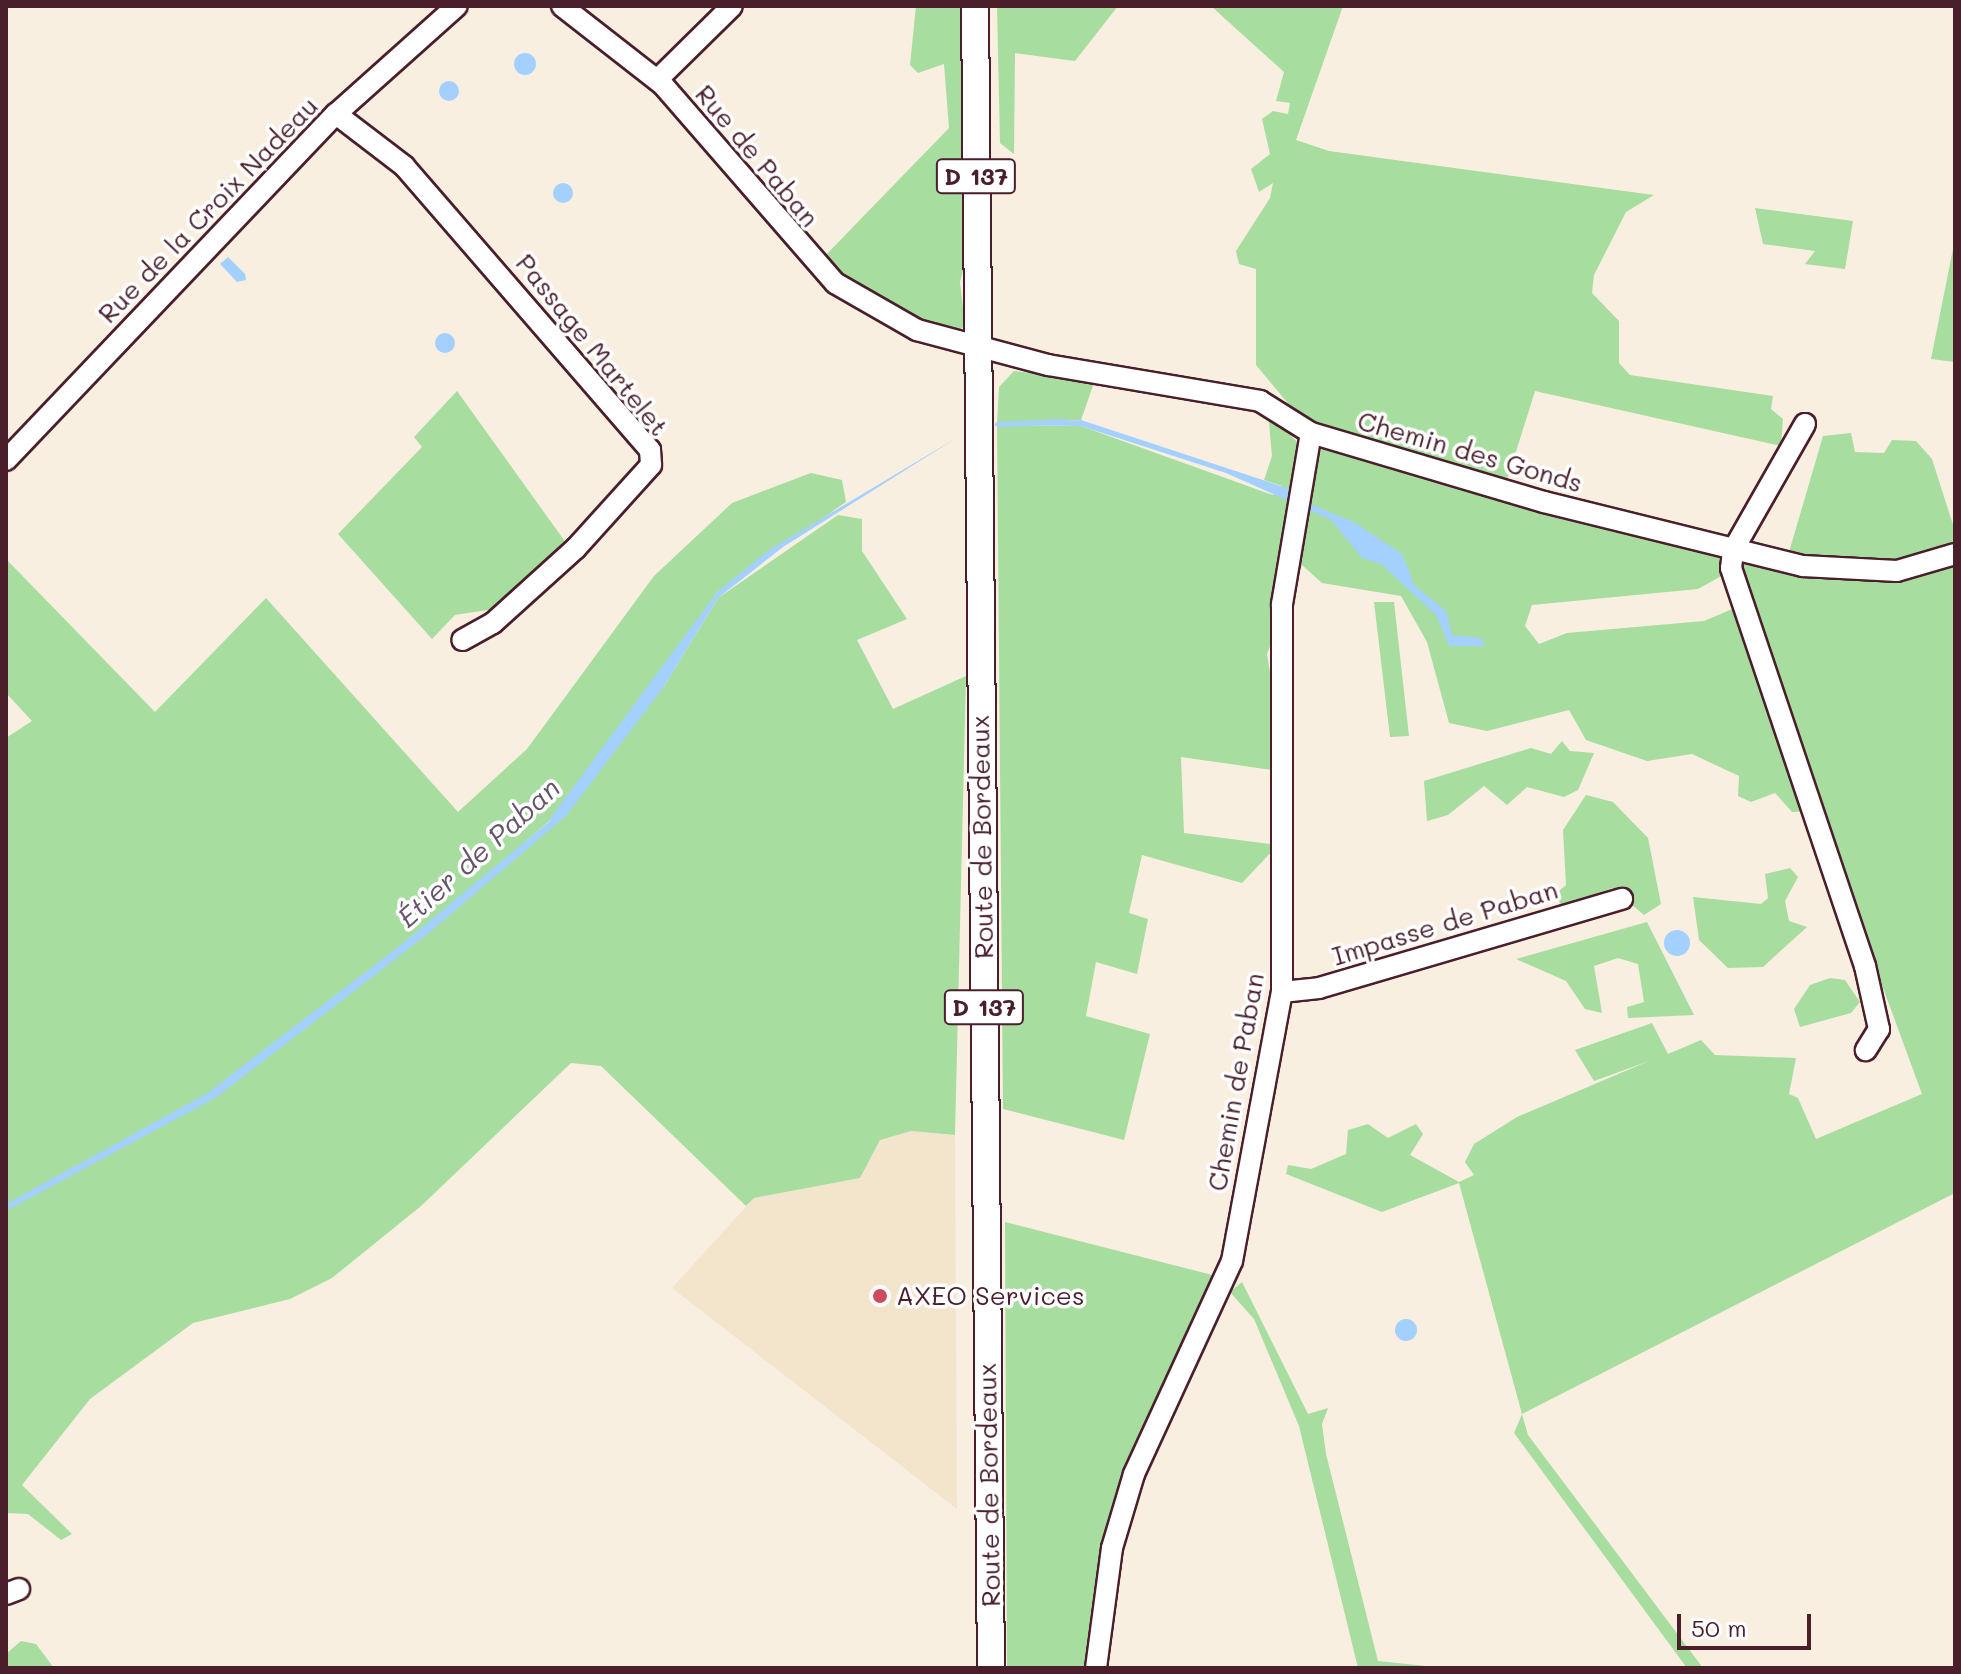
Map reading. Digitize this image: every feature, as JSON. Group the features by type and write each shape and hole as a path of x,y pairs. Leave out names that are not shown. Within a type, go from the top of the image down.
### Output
{"main road":[{"name":"Route de Bordeaux","path":"975,6 991,1668"}],"street":[{"name":"Rue de la Croix Nadeau","path":"6,460 336,114 457,6"},
{"name":"Rue de Paban","path":"562,6 657,80 835,283 917,330 978,346"},
{"path":"657,80 732,6"},
{"name":"Passage Martelet","path":"336,114 404,166 650,450 651,465 576,548 493,623 462,640"},
{"name":"Chemin des Gonds","path":"978,346 1260,401 1311,433 1733,550 1803,566 1897,571 1955,554"},
{"path":"1805,424 1733,550 1731,568 1865,966 1879,1029 1866,1050"},
{"name":"Chemin de Paban","path":"1096,1668 1112,1548 1134,1474 1232,1261 1282,992 1282,604 1311,433"},
{"name":"Impasse de Paban","path":"1282,992 1319,988 1622,899"}],"shaded area":[{"path":"886,1129 955,1135 957,1509 672,1288 754,1198 860,1178"}],"green space":[{"path":"916,6 967,6 969,248 960,282 965,325 957,333 862,295 821,260 949,128 944,64 918,73 910,65"},
{"path":"997,6 1118,6 1075,61 1015,53 1014,154 1000,143"},
{"path":"1211,6 1343,6 1296,140 1329,151 1654,195 1626,212 1594,275 1592,293 1619,321 1619,363 1630,375 1773,396 1771,409 1783,419 1781,446 1535,391 1504,490 1306,425 1256,365 1256,269 1239,264 1236,251 1270,198 1273,183 1259,192 1251,169 1270,154 1262,119 1273,111 1288,114 1290,103 1276,101 1284,72"},
{"path":"1755,208 1853,221 1845,269 1805,264 1815,251 1763,244"},
{"path":"1955,239 1955,362 1931,359"},
{"path":"1014,371 1095,380 1081,420 1009,425 1081,426 1273,495 1282,486 1264,480 1272,456 1268,412 1302,447 1304,466 1328,444 1719,557 1725,574 1698,589 1532,605 1525,626 1539,644 1567,633 1704,621 1744,604 1733,550 1787,559 1823,436 1851,433 1855,452 1884,453 1892,440 1916,441 1932,459 1955,531 1955,1193 1522,1414 1459,1183 1382,1212 1286,1174 1288,1165 1311,1169 1346,1154 1348,1130 1368,1124 1388,1138 1416,1124 1423,1134 1410,1155 1459,1182 1474,1175 1465,1162 1474,1144 1517,1117 1649,1061 1594,1081 1575,1050 1652,1023 1668,1054 1701,1040 1715,1055 1796,1058 1789,1094 1798,1098 1816,1139 1922,1094 1818,811 1792,812 1775,793 1751,802 1738,796 1739,776 1692,754 1647,761 1586,740 1569,710 1487,731 1449,723 1427,642 1401,596 1322,583 1302,565 1267,654 1286,772 1181,757 1184,833 1278,845 1242,883 1142,855 1129,913 1148,919 1137,974 1096,962 1086,1016 1150,1034 1124,1140 1003,1109 997,424 999,387"},
{"path":"457,391 569,547 501,608 455,615 432,639 338,534 422,447 414,437"},
{"path":"811,473 842,480 846,502 717,592 652,690 663,688 718,598 838,515 862,519 862,551 907,619 857,640 893,709 966,676 955,1135 911,1131 880,1140 860,1178 754,1198 746,1206 601,1066 571,1063 421,1206 332,1278 290,1299 193,1323 90,1399 22,1485 72,1534 61,1540 28,1514 6,1513 6,738 32,721 6,693 6,559 155,712 266,598 458,812 527,749 654,576 732,503","holes":["583,792 434,928 348,995"]},
{"path":"1374,602 1394,602 1409,736 1390,737"},
{"path":"1562,741 1570,751 1594,753 1578,790 1564,797 1527,787 1507,805 1484,786 1448,815 1427,821 1424,781 1531,748 1551,754"},
{"path":"1586,795 1613,802 1648,838 1661,904 1644,915 1612,888 1562,907 1555,894 1566,885 1563,830"},
{"path":"1790,868 1798,877 1785,901 1789,921 1807,927 1763,967 1728,968 1699,940 1693,897 1761,904 1768,898 1765,874"},
{"path":"1647,922 1694,1015 1628,1018 1627,1007 1644,1002 1638,964 1618,958 1594,966 1602,1013 1585,1009 1566,981 1516,959"},
{"path":"1830,978 1845,980 1860,1002 1851,1013 1800,1027 1794,1009 1810,985"},
{"path":"1005,1222 1224,1278 1134,1474 1094,1668 1007,1668"},
{"path":"1242,1282 1308,1414 1328,1408 1322,1424 1326,1454 1378,1661 1445,1668 1358,1668 1299,1426 1254,1319 1230,1292"},
{"path":"1522,1414 1528,1435 1703,1668 1687,1668 1514,1433"},
{"path":"21,1641 36,1644 54,1668 6,1668 6,1654"}],"water":[{"path":"525,53 533,56 536,64 533,72 525,75 517,72 514,64 517,56"},
{"path":"449,81 456,84 459,91 456,98 449,101 442,98 439,91 442,84"},
{"path":"563,183 570,186 573,193 570,200 563,203 556,200 553,193 556,186"},
{"path":"228,257 245,274 246,280 237,282 220,264"},
{"path":"445,333 452,336 455,343 452,350 445,353 438,350 435,343 438,336"},
{"path":"1081,420 1299,492 1298,499 1354,522 1402,554 1415,586 1446,611 1452,635 1481,638 1485,646 1449,646 1436,615 1381,564 1362,558 1331,520 1226,473 1081,426 1009,425"},
{"path":"958,437 783,547 718,598 663,688 566,816 424,937 217,1097 6,1211 6,1204 206,1094 397,948 557,815 717,592 769,550"},
{"path":"1677,930 1686,934 1690,943 1686,952 1677,956 1668,952 1664,943 1668,934"},
{"path":"1406,1319 1414,1322 1417,1330 1414,1338 1406,1341 1398,1338 1395,1330 1398,1322"}],"waterway":[{"name":"Étier de Paban","path":"997,424 1064,421"},
{"name":"Étier de Paban","path":"552,819 698,621"}],"place":[{"name":"AXEO Services","path":"880,1296"}]}
